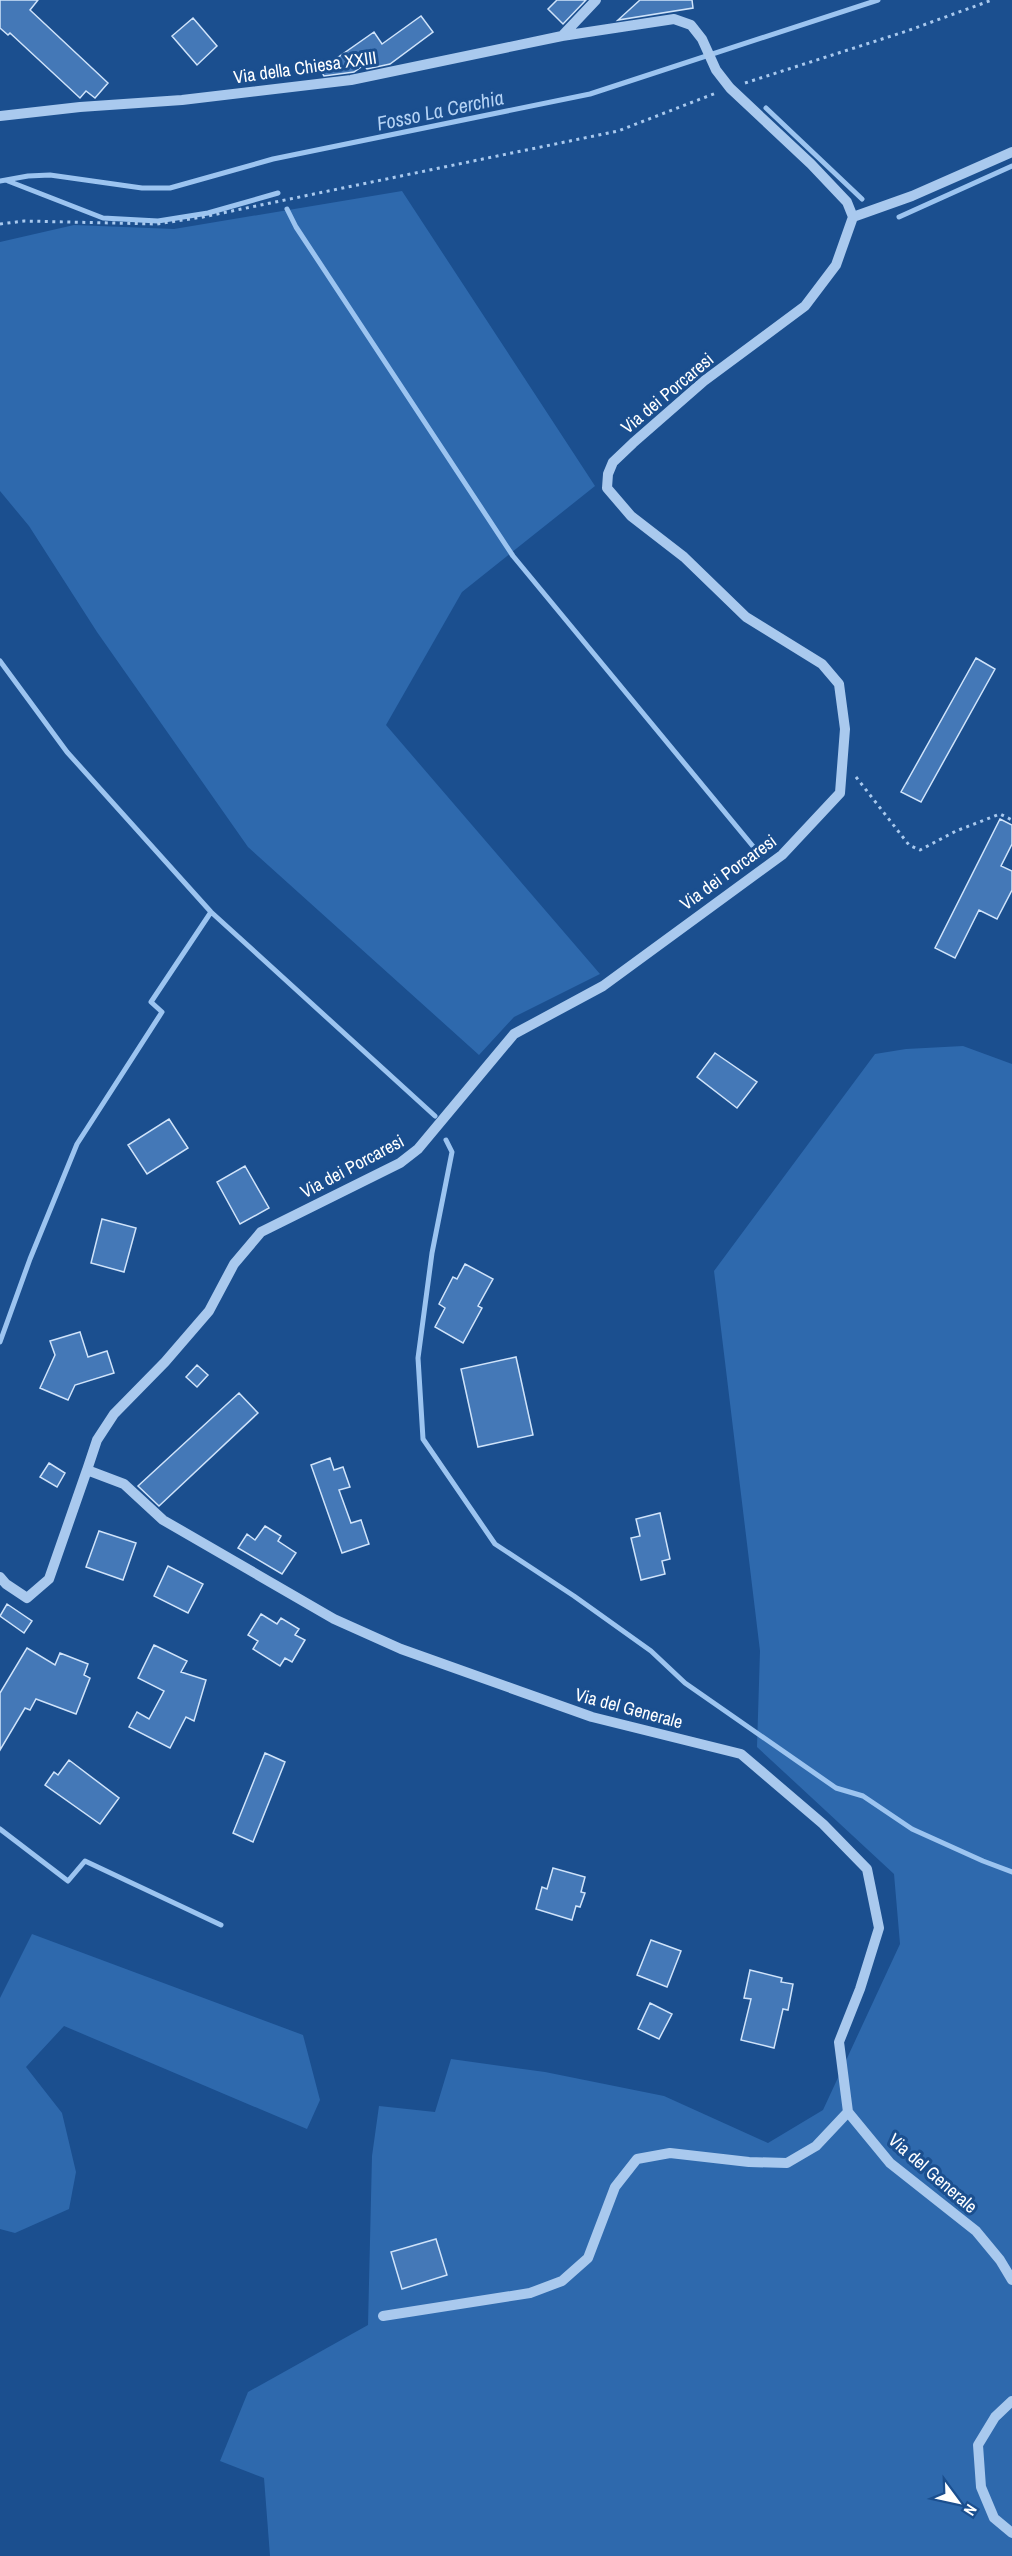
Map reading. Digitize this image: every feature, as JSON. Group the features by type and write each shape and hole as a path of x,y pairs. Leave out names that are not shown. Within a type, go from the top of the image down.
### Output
{"street":[{"path":"562,36 596,0"},
{"name":"Via della Chiesa XXIII","path":"0,116 80,107 182,100 351,80 562,36 674,20 691,25 702,39 716,70 730,88"},
{"path":"730,88 847,201 853,217 912,196 1012,152"},
{"name":"Via dei Porcaresi","path":"87,1470 97,1440 114,1413 165,1362 209,1311 234,1264 261,1232 400,1162 418,1149 514,1034 603,986 782,855 840,793 845,729 839,684 822,664 746,618 684,556 631,516 608,488 608,474 613,462 704,381 805,306 836,265 853,217"},
{"path":"0,1577 6,1584 27,1598 49,1579 87,1470"},
{"name":"Via del Generale","path":"87,1470 124,1484 163,1520 314,1607 401,1649 592,1717 741,1754 823,1824 867,1869 879,1928 860,1989 839,2042 848,2112 890,2163 976,2231 1000,2260 1012,2280"},
{"path":"383,2316 530,2293 562,2281 588,2258 615,2187 637,2159 670,2153 749,2162 787,2163 816,2146 848,2112"},
{"path":"1012,2401 995,2417 978,2445 981,2487 994,2518 1012,2533"}],"path":[{"path":"0,224 24,220 157,224 203,217 618,131 730,88 907,31 992,0"},
{"path":"843,759 909,844 920,850 956,831 1000,814 1012,820"}],"shaded area":[{"path":"402,191 595,486 462,592 386,725 600,974 514,1017 479,1055 248,847 97,632 29,526 0,491 0,242 74,225 174,229"},
{"path":"963,1046 1012,1064 1012,2556 270,2556 264,2478 220,2461 248,2392 368,2325 372,2156 379,2106 435,2112 451,2059 545,2072 664,2096 768,2143 823,2110 900,1944 894,1874 757,1747 760,1651 714,1271 875,1054 906,1049"},
{"path":"32,1934 303,2035 320,2100 307,2129 64,2026 26,2067 62,2113 76,2172 69,2209 15,2233 0,2229 0,1998"}],"building":[{"path":"0,0 38,0 30,10 108,83 95,98 86,91 80,98 10,33 8,35 0,28"},
{"path":"557,0 586,0 563,24 548,9"},
{"path":"640,0 692,0 693,8 618,20"},
{"path":"421,16 433,32 390,64 367,69 364,65 354,72 324,76 320,70 374,32 382,44"},
{"path":"193,18 217,46 197,65 172,36"},
{"path":"976,658 995,669 921,802 901,792"},
{"path":"1000,819 1012,825 1012,844 1001,866 1012,871 1012,890 997,919 979,910 955,958 935,948"},
{"path":"715,1053 757,1082 737,1108 697,1077"},
{"path":"169,1119 188,1148 147,1174 128,1145"},
{"path":"245,1166 269,1208 240,1224 217,1182"},
{"path":"102,1219 136,1228 124,1272 91,1263"},
{"path":"465,1264 493,1279 478,1306 482,1308 463,1343 435,1327 445,1308 439,1304 453,1277 457,1279"},
{"path":"80,1332 88,1357 107,1351 114,1373 75,1385 68,1400 40,1388 55,1355 50,1341"},
{"path":"516,1357 533,1435 478,1447 461,1369"},
{"path":"197,1365 208,1375 197,1387 186,1377"},
{"path":"239,1393 258,1413 159,1506 138,1486"},
{"path":"330,1458 334,1470 343,1467 350,1487 339,1490 351,1523 361,1520 369,1544 342,1553 311,1465"},
{"path":"49,1463 65,1473 57,1487 40,1477"},
{"path":"660,1513 670,1559 662,1561 665,1574 641,1580 631,1538 640,1536 636,1519"},
{"path":"265,1526 281,1536 278,1541 296,1553 282,1574 238,1548 247,1534 255,1540"},
{"path":"99,1531 136,1543 123,1580 86,1567"},
{"path":"168,1566 203,1584 188,1613 154,1596"},
{"path":"7,1604 32,1621 24,1633 0,1616"},
{"path":"261,1614 277,1624 281,1618 299,1629 295,1635 305,1640 292,1662 285,1658 280,1666 253,1649 258,1641 248,1635"},
{"path":"154,1645 187,1661 181,1672 206,1680 194,1721 186,1717 170,1748 129,1727 137,1712 149,1719 164,1691 138,1678"},
{"path":"27,1648 55,1665 60,1653 88,1664 84,1675 90,1678 76,1714 36,1699 30,1710 25,1708 0,1750 0,1693"},
{"path":"265,1753 285,1762 253,1842 233,1833"},
{"path":"69,1760 119,1798 100,1824 45,1785 54,1772 58,1775"},
{"path":"553,1868 585,1877 581,1892 585,1893 580,1907 576,1906 572,1920 536,1909 542,1887 547,1889"},
{"path":"651,1940 681,1951 667,1987 637,1975"},
{"path":"750,1970 782,1978 781,1982 793,1984 788,2010 783,2009 774,2048 741,2040 751,1999 744,1998"},
{"path":"650,2003 672,2014 659,2039 638,2029"},
{"path":"436,2239 447,2275 402,2289 391,2252"}],"waterway":[{"name":"Fosso La Cerchia","path":"0,181 50,175 142,188 170,188 273,159 590,94 878,0"},
{"path":"766,108 862,199"},
{"path":"899,217 1012,166"},
{"path":"8,181 103,218 158,221 208,213 278,193"},
{"path":"287,209 296,227 513,556 761,856"},
{"path":"0,661 67,752 211,912 435,1116"},
{"path":"0,1342 30,1259 77,1144 162,1012 151,1002 211,912"},
{"path":"446,1140 452,1152 432,1253 418,1358 423,1439 495,1544 574,1596 651,1651 685,1683 836,1788 863,1796 912,1829 1012,1872"},
{"path":"0,1829 68,1881 85,1861 221,1925"}]}
